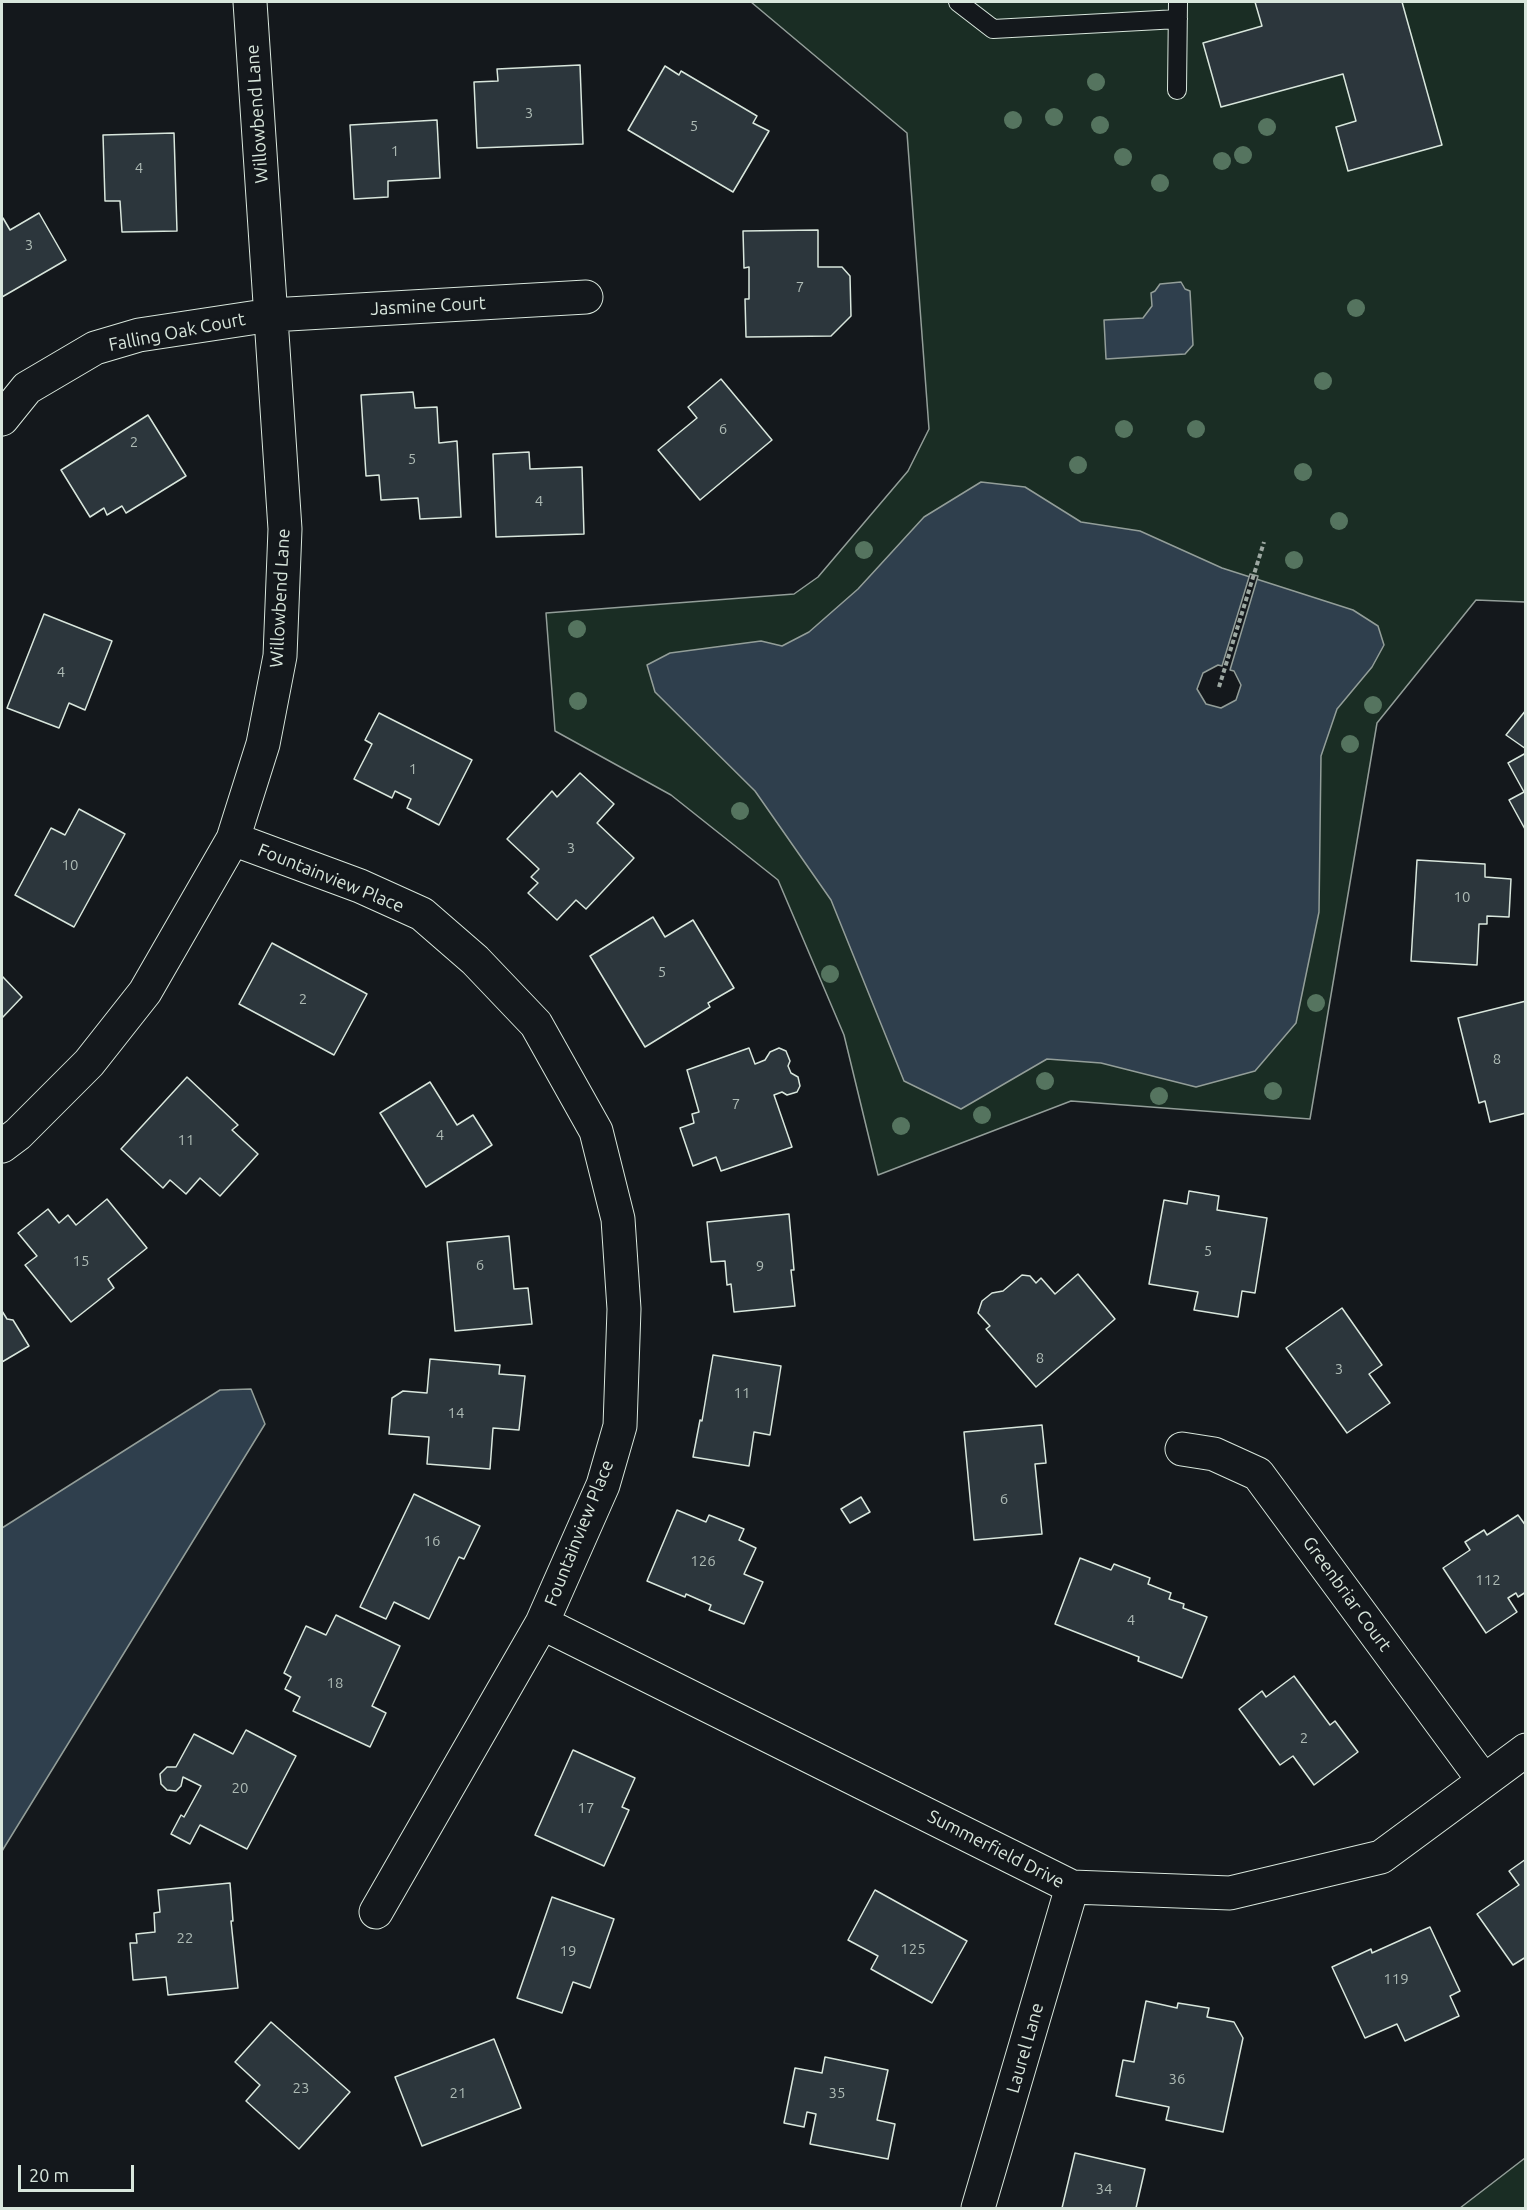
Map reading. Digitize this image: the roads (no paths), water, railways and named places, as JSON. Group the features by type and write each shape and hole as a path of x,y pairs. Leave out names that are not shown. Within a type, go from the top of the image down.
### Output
{"street":[{"name":"Willowbend Lane","path":"2,1146 18,1134 88,1063 145,992 233,839 263,744 280,656 285,529 250,2"},
{"name":"Jasmine Court","path":"271,315 586,297"},
{"name":"Falling Oak Court","path":"2,419 27,388 95,348 139,335 271,315"},
{"name":"Fountainview Place","path":"233,839 360,886 422,914 475,960 536,1024 596,1131 618,1219 624,1309 620,1426 603,1485 542,1623 376,1912"},
{"name":"Greenbriar Court","path":"1182,1449 1214,1454 1258,1474 1484,1781"},
{"name":"Summerfield Drive","path":"542,1623 1072,1887 1230,1893 1381,1857 1526,1750"},
{"name":"Laurel Lane","path":"978,2208 1072,1887"}],"lane":[{"path":"957,2 993,29 1178,10 1177,90"}],"water":[{"path":"1181,282 1185,289 1190,291 1193,345 1185,354 1106,359 1104,320 1143,318 1152,306 1151,293 1160,284"},
{"path":"981,482 1025,487 1081,522 1140,531 1222,568 1353,610 1378,626 1384,645 1372,667 1337,709 1321,756 1319,912 1296,1023 1255,1071 1196,1087 1101,1063 1047,1059 961,1109 904,1081 831,900 755,791 655,692 647,665 670,653 761,641 782,646 809,632 858,589 924,517"},
{"path":"251,1389 265,1424 2,1851 2,1528 220,1390"}]}
